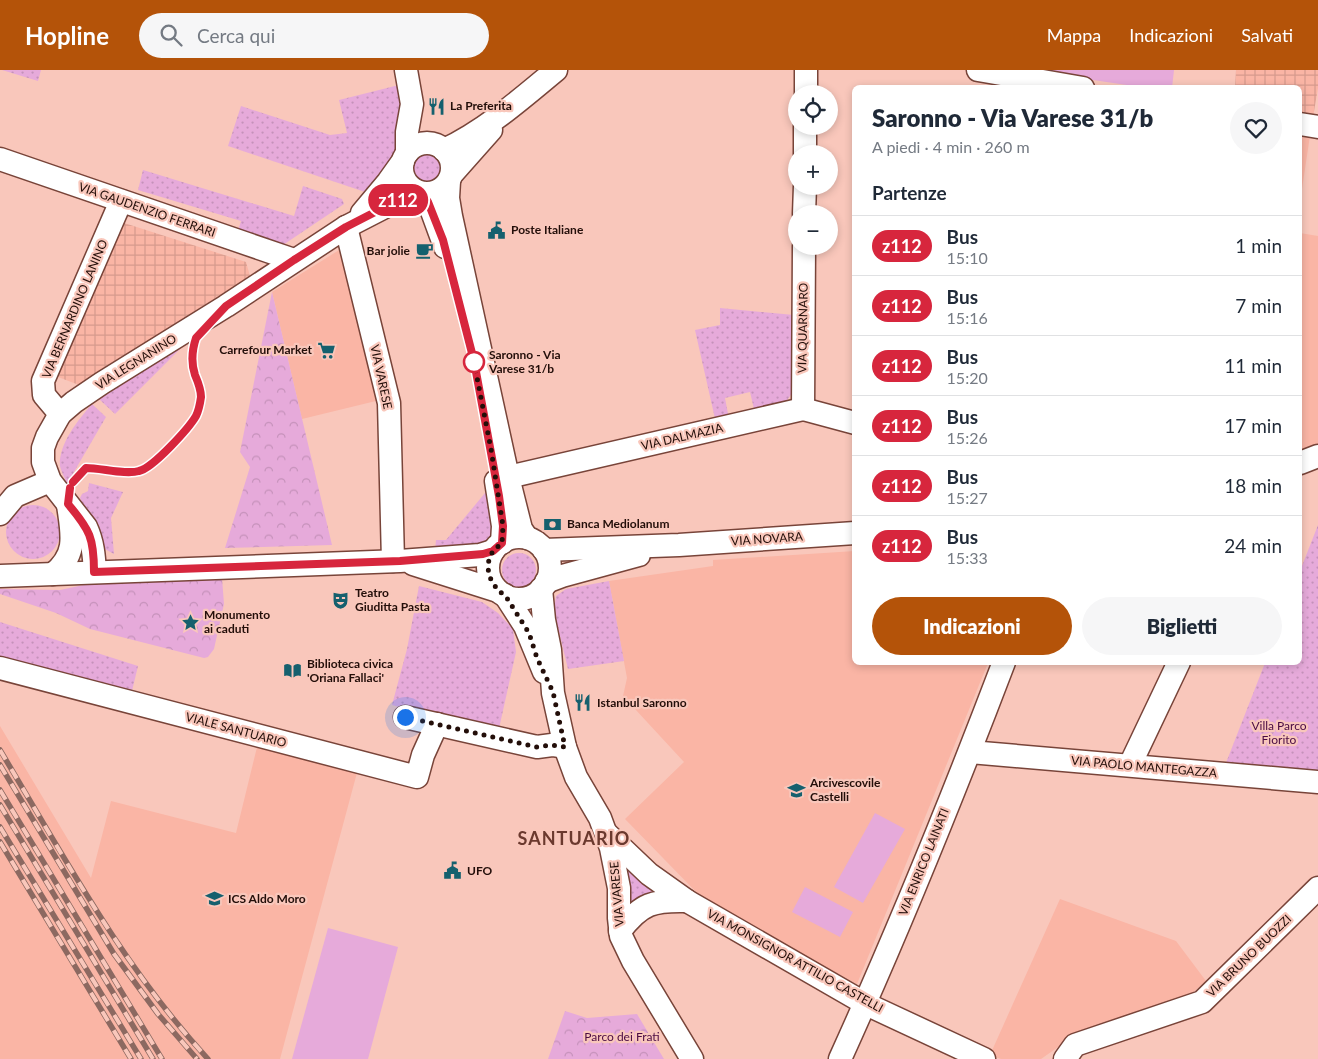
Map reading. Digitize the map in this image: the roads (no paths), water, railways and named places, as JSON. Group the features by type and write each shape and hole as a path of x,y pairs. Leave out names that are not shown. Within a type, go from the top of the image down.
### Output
{"street":[{"path":"406,70 412,104 402,170 408,186 419,192 430,194 437,192 483,140 499,117"},
{"path":"397,561 520,599 535,594 544,586 550,566 536,544 521,529 450,216 448,198 452,165 449,156 439,147 424,120 414,70"},
{"path":"405,157 419,144 439,147 458,143 499,117 556,70"},
{"path":"806,70 806,85"},
{"path":"978,70 1066,85"},
{"path":"1302,124 1318,127"},
{"name":"VIA LEGNANINO","path":"348,226 381,191 405,157"},
{"name":"VIA GAUDENZIO FERRARI","path":"0,159 294,260"},
{"path":"419,192 430,206 443,240 474,361 503,526 497,547 488,567 492,584 502,593"},
{"name":"VIA LEGNANINO","path":"94,572 93,546 86,527 50,481 43,462 43,448 49,432 60,414 102,383 226,306 348,226 419,192"},
{"name":"VIA BERNARDINO LANINO","path":"60,414 44,395 44,381 121,201"},
{"name":"VIA VARESE","path":"348,226 389,403 397,561"},
{"name":"VIA QUARNARO","path":"803,409 804,255"},
{"name":"VIA DALMAZIA","path":"508,477 803,409 852,421"},
{"path":"1302,462 1318,456"},
{"path":"0,514 15,496 50,481"},
{"name":"VIA LEGNANINO","path":"53,574 65,562 73,537 68,504"},
{"name":"VIA NOVARA","path":"536,544 679,545 852,533"},
{"path":"0,576 397,561 480,554 497,547 510,538 536,544"},
{"name":"VIA NOVARA","path":"544,586 562,576 679,545"},
{"name":"VIA VARESE","path":"544,586 544,620 550,650 553,692 565,747 576,777 607,833 616,870 620,931 633,961 692,1059"},
{"name":"VIA VARESE","path":"502,593 525,626 553,692"},
{"name":"VIA ENRICO LAINATI","path":"840,1059 866,1004 970,752 1003,665"},
{"path":"1130,766 1178,665"},
{"name":"VIALE SANTUARIO","path":"0,668 417,777 423,755 437,724"},
{"path":"405,717 537,747 552,745 565,747"},
{"name":"VIA PAOLO MANTEGAZZA","path":"970,752 1318,782"},
{"name":"VIA MONSIGNOR ATTILIO CASTELLI","path":"607,833 649,874 688,901 866,1004 984,1059"},
{"name":"VIA BRUNO BUOZZI","path":"1065,1059 1075,1045 1202,1002 1318,888"},
{"path":"620,931 628,921 648,905 657,902 688,901"}],"railway":[{"path":"0,750 72,871 122,949 177,1024 208,1059"},
{"path":"0,765 114,954 158,1014 197,1059"},
{"path":"0,790 162,1059"},
{"path":"0,805 153,1059"},
{"path":"0,827 141,1059"},
{"path":"0,842 131,1059"}],"place":[{"name":"La Preferita","path":"436,106"},
{"name":"Poste Italiane","path":"497,230"},
{"name":"Bar jolie","path":"424,251"},
{"name":"Carrefour Market","path":"326,350"},
{"name":"Saronno - Via Varese 31/b","path":"474,362"},
{"name":"Banca Mediolanum","path":"553,524"},
{"name":"Teatro Giuditta Pasta","path":"341,600"},
{"name":"Monumento ai caduti","path":"190,622"},
{"name":"Biblioteca civica 'Oriana Fallaci'","path":"293,671"},
{"name":"Istanbul Saronno","path":"583,703"},
{"name":"Arcivescovile Castelli","path":"796,790"},
{"name":"UFO","path":"453,871"},
{"name":"ICS Aldo Moro","path":"214,899"}],"district":[{"name":"SANTUARIO","path":"574,839"}],"park label":[{"name":"Villa Parco Fiorito","path":"1279,733"},
{"name":"Parco dei Frati","path":"622,1037"}]}
